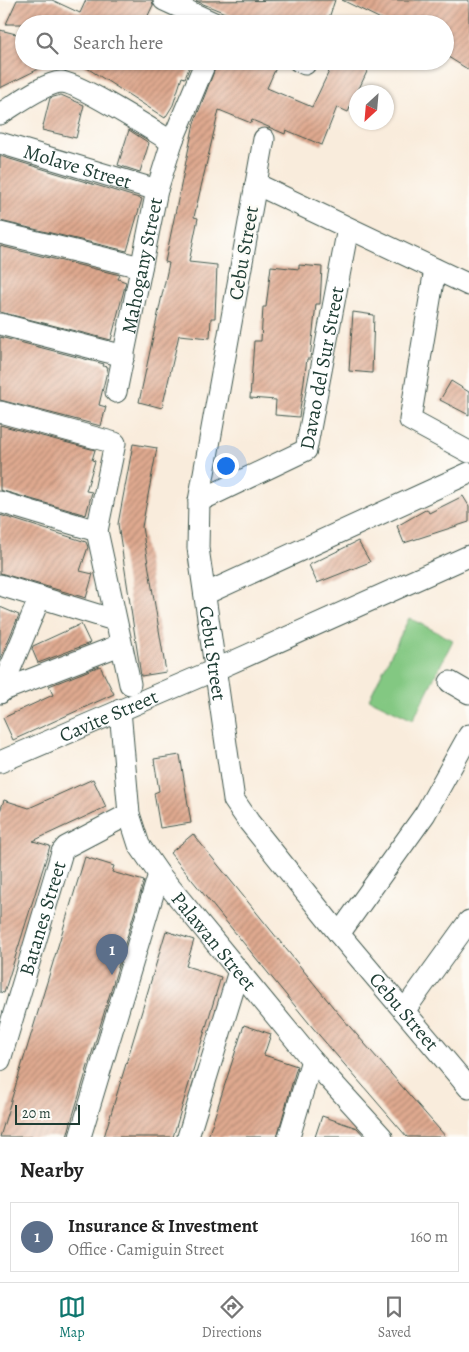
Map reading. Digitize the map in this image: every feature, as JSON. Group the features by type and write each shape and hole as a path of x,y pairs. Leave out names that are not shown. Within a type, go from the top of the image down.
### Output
{"street":[{"path":"164,0 196,15"},
{"name":"Mahogany Street","path":"116,392 157,190 172,142 202,70"},
{"path":"0,114 51,84 62,82 85,92 172,142"},
{"name":"Cebu Street","path":"264,140 199,501 198,548 217,669 234,800 249,822 339,934 469,1088"},
{"name":"Molave Street","path":"0,143 157,190"},
{"path":"256,184 469,285"},
{"name":"Davao del Sur Street","path":"199,501 306,450 348,228"},
{"path":"0,233 141,267"},
{"path":"435,269 410,420 469,452"},
{"path":"0,324 124,356"},
{"path":"0,412 115,443 97,531 114,620 130,684"},
{"path":"205,594 469,473"},
{"path":"0,502 97,531"},
{"name":"Cavite Street","path":"0,762 217,669 469,556"},
{"path":"0,585 114,620"},
{"path":"0,692 40,596"},
{"path":"0,692 120,644"},
{"path":"450,682 469,693"},
{"name":"Palawan Street","path":"120,710 129,814 139,845 159,874 312,1060 382,1137"},
{"path":"339,934 425,814 469,735"},
{"name":"Batanes Street","path":"0,1060 62,852 66,847 129,814"},
{"path":"80,1137 159,874"},
{"path":"404,1012 469,921"},
{"path":"188,1137 239,971"},
{"path":"289,1137 312,1060"}],"green space":[{"path":"409,618 453,640 413,720 369,699"}],"building":[{"path":"17,0 52,0 80,13 86,0 152,0 153,5 148,15 15,15 15,24 6,24"},
{"path":"335,0 330,15 230,15 196,1"},
{"path":"342,0 469,0 469,70 454,61 454,15 373,15"},
{"path":"0,30 15,34 15,70 37,70 0,88"},
{"path":"90,70 188,70 185,78 182,77 173,105 165,118"},
{"path":"215,70 275,70 267,88 312,107 330,70 368,70 361,85 349,85 349,110 348,112 337,107 322,145 286,130 285,134 252,120 251,123 219,110 194,217 198,218 189,262 217,265 215,318 211,318 210,338 179,335 162,408 139,402 169,263 165,262 194,123"},
{"path":"61,95 84,105 76,138 42,130 50,98"},
{"path":"129,130 149,143 140,172 118,165"},
{"path":"0,156 142,199 127,251 0,221"},
{"path":"0,246 120,275 118,279 126,282 111,340 0,312"},
{"path":"299,265 322,267 320,304 316,304 310,359 307,359 299,417 275,415 276,400 250,398 254,341 261,341 263,307 266,307 271,266 299,269"},
{"path":"353,312 374,315 372,373 349,371"},
{"path":"0,337 104,364 103,366 108,367 99,405 106,407 101,426 0,400"},
{"path":"451,381 469,392 469,415 440,400"},
{"path":"0,425 95,450 92,460 95,461 86,491 92,492 86,515 0,490"},
{"path":"133,444 157,448 142,527 166,672 141,676 118,524"},
{"path":"463,496 469,506 469,522 404,543 397,526 427,509 429,513"},
{"path":"0,515 86,542 88,547 80,571 93,574 86,598 0,573"},
{"path":"358,541 370,562 317,583 309,565"},
{"path":"0,607 19,615 0,660"},
{"path":"81,624 90,643 38,663 32,649 33,646"},
{"path":"100,666 114,694 13,740 3,718 53,695 49,686"},
{"path":"180,755 191,823 160,828 154,793 159,791 154,759"},
{"path":"93,779 106,807 33,841 50,846 4,993 0,992 0,811 4,800 29,808"},
{"path":"193,834 337,1012 446,1137 407,1137 313,1028 170,853"},
{"path":"85,857 114,866 112,872 144,881 67,1137 0,1137"},
{"path":"166,931 194,940 186,966 221,977 173,1137 104,1137"},
{"path":"244,1025 271,1034 264,1055 297,1066 277,1137 208,1137"},
{"path":"322,1116 357,1128 365,1137 315,1137"}],"place":[{"name":"Insurance & Investment","path":"112,975"}]}
